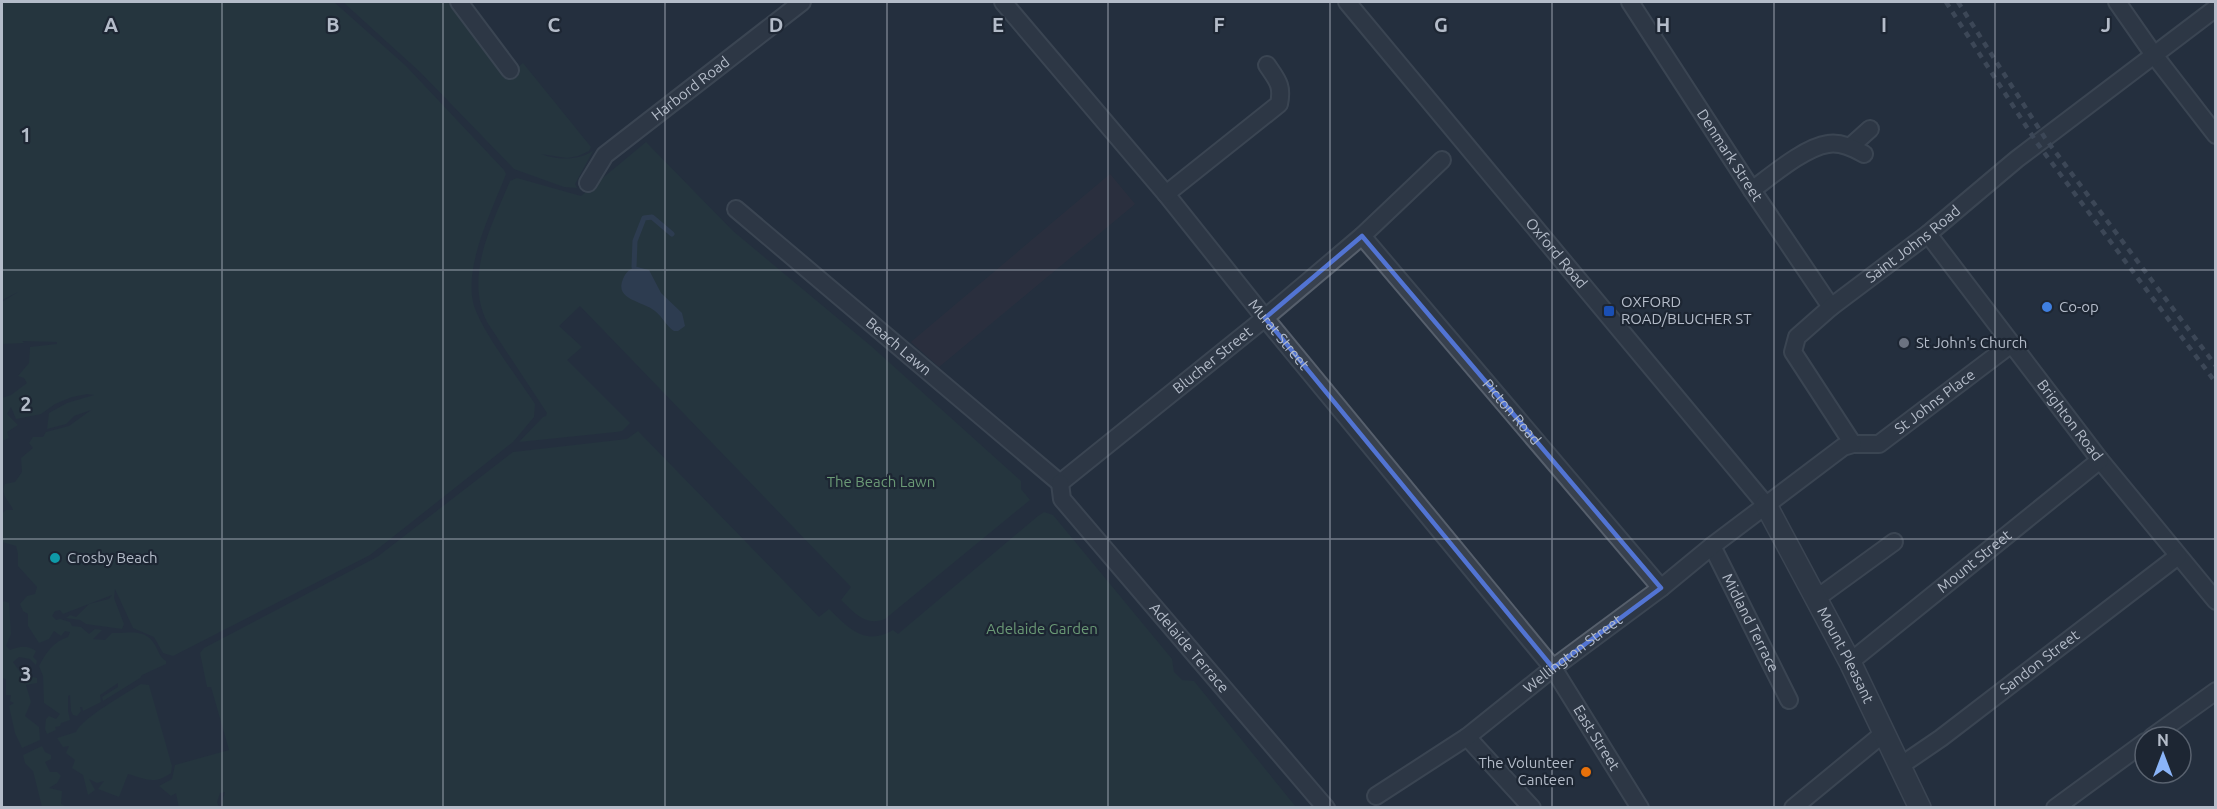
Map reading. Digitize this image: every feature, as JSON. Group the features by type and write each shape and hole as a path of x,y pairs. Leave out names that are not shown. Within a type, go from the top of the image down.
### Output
{"street":[{"path":"459,2 510,70"},
{"name":"Harbord Road","path":"588,183 605,155 802,2"},
{"name":"Murat Street","path":"1003,2 1166,194 1553,668"},
{"name":"Oxford Road","path":"1347,2 1766,505"},
{"name":"Denmark Street","path":"1630,2 1831,307"},
{"path":"2117,2 2154,55 2216,135"},
{"name":"Saint Johns Road","path":"1853,444 1793,352 1797,337 1831,307 1928,234 2017,159 2216,8"},
{"path":"1166,194 1221,138 1279,104 1280,85 1267,65"},
{"path":"1752,190 1799,156 1828,144 1858,150 1870,129"},
{"name":"Blucher Street","path":"1060,483 1265,318 1362,236 1442,160"},
{"name":"Beach Lawn","path":"736,209 1060,483"},
{"name":"Brighton Road","path":"1928,234 2010,345 2100,460 2216,601"},
{"name":"Picton Road","path":"1362,236 1662,588"},
{"name":"St Johns Place","path":"1853,444 1879,444 2010,345"},
{"path":"1766,505 1843,447 1853,444"},
{"name":"Mount Street","path":"1850,662 2100,460"},
{"name":"Adelaide Terrace","path":"1060,483 1062,499 1326,807"},
{"name":"Wellington Street","path":"1376,796 1467,736 1553,668 1662,588 1766,505"},
{"name":"Mount Pleasant","path":"1766,505 1850,662 1920,807"},
{"path":"1817,598 1894,542"},
{"name":"Midland Terrace","path":"1712,546 1789,700"},
{"name":"Sandon Street","path":"1900,766 1941,738 2178,556"},
{"name":"East Street","path":"1553,668 1640,807"},
{"path":"2169,725 2216,691"},
{"path":"1792,807 1884,733"},
{"path":"1467,736 1532,807"},
{"path":"2055,807 2133,751"}],"highlighted area":[{"path":"1362,236 1661,588 1553,668 1265,318"}],"shaded area":[{"path":"1110,174 1135,204 939,367 911,342"}],"green space":[{"path":"2,2 334,2 406,66 506,174 476,254 473,270 473,302 491,339 535,404 534,417 513,442 370,555 173,656 163,653 154,637 133,628 115,589 114,598 124,624 122,629 86,624 80,620 66,618 70,615 76,617 89,604 109,599 112,595 63,614 60,610 55,611 52,616 56,620 70,622 72,626 81,627 89,634 95,629 102,630 93,639 105,640 112,633 136,633 146,636 151,639 166,664 142,675 103,701 102,697 118,687 118,683 100,695 101,702 83,711 80,707 81,711 77,716 71,711 70,695 68,696 70,720 61,723 60,726 55,727 56,730 47,734 46,719 49,716 56,719 60,714 44,703 43,676 39,666 50,648 68,637 70,632 65,631 61,636 54,631 49,639 39,643 28,626 28,614 23,611 20,604 27,596 35,594 37,587 18,566 16,546 2,542 2,514 6,510 13,510 4,495 4,488 5,484 15,482 22,472 21,458 33,448 29,443 33,437 43,437 46,432 69,426 91,410 74,416 66,424 47,429 49,413 67,403 94,395 72,397 55,404 41,414 16,419 11,407 7,414 18,425 7,432 9,438 2,441 2,398 11,395 27,383 24,378 18,376 29,363 30,347 57,344 57,342 22,341 24,343 2,344 2,302 18,292 2,300"},
{"path":"343,2 451,2 508,75 523,63 591,147 589,151 567,158 580,157 593,151 575,184 577,188 564,187 514,169 420,72"},
{"name":"The Beach Lawn","path":"646,142 733,231 871,346 1021,481 1021,489 1030,500 885,619 866,620 841,600 851,587 580,306 559,326 582,347 567,360 630,423 622,431 519,442 547,413 487,322 478,286 483,250 510,181 517,178 581,196"},
{"name":"Adelaide Garden","path":"638,431 819,617 829,609 850,628 865,636 883,635 893,630 898,634 1038,516 1044,512 1053,515 1172,659 1174,672 1182,680 1194,681 1296,807 221,807 225,792 220,793 217,802 219,807 179,808 176,793 171,796 159,786 172,779 175,765 229,750 211,687 207,687 200,653 204,648 377,557 513,452 627,439"},
{"path":"4,601 9,603 11,634 6,646 10,650 23,647 36,651 33,657 37,661 36,665 30,659 19,657 13,662 22,675 37,678 37,683 26,685 31,702 25,716 39,727 40,740 22,748 15,733 9,706 14,703 10,701 11,695 6,695 6,679 2,678 2,603"},
{"path":"141,684 149,685 172,766 171,773 155,780 128,774 119,797 98,789 104,781 97,783 89,779 95,790 88,795 83,775 72,768 75,760 66,753 69,746 63,747 57,738 76,732 96,713"},
{"path":"42,746 45,752 51,755 51,759 45,762 50,772 57,772 61,776 57,783 49,788 62,791 61,804 67,807 42,807 33,771 25,763 23,755"}],"water":[{"path":"637,267 649,270 661,293 682,313 685,326 674,331 655,311 626,296 621,286 623,279 630,269"}],"waterway":[{"path":"634,267 635,241 644,218 652,217 672,234"}],"railway":[{"path":"1946,2 2037,143 2216,383"},
{"path":"1958,2 2045,138 2216,366"}],"place":[{"name":"Co-op","path":"2047,307"},
{"name":"OXFORD ROAD/BLUCHER ST","path":"1609,311"},
{"name":"St John's Church","path":"1904,343"},
{"name":"Crosby Beach","path":"55,558"},
{"name":"The Volunteer Canteen","path":"1586,772"}]}
